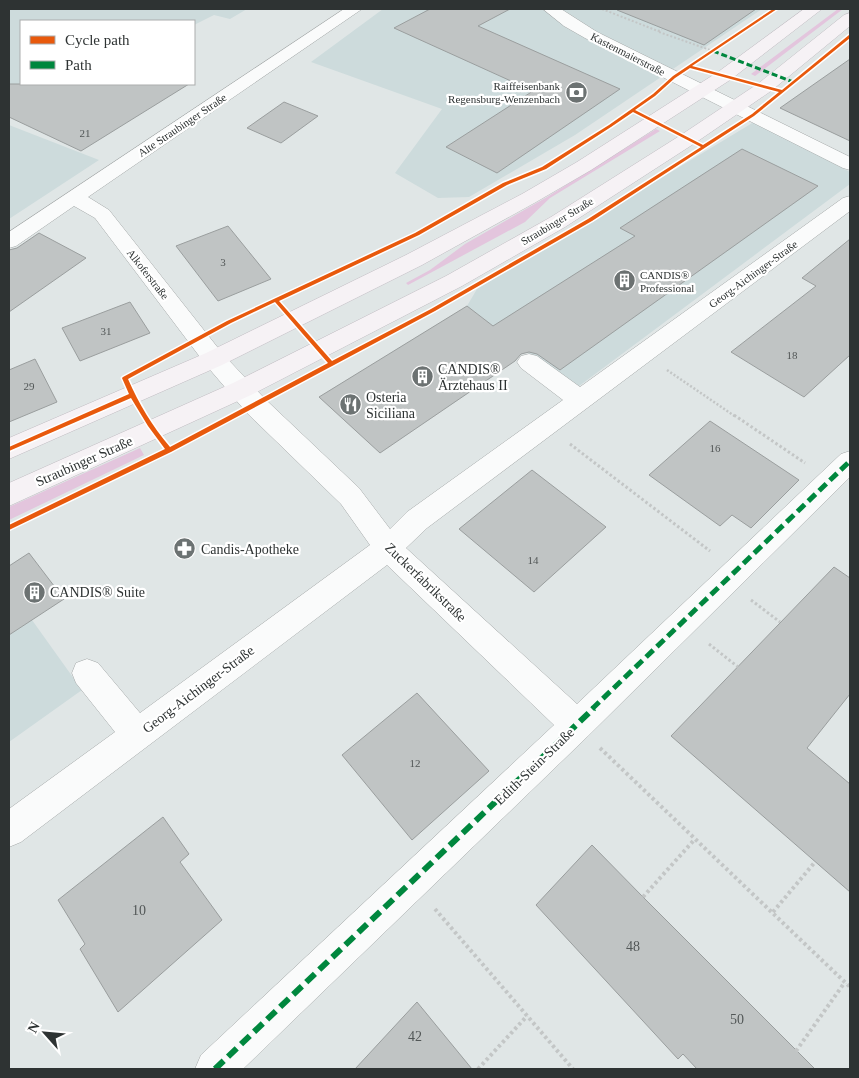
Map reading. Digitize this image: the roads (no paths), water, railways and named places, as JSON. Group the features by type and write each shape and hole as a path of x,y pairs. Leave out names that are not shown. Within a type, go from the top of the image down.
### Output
{"main road":[{"path":"9,449 214,359 414,260 529,198 584,166 702,91 814,9"},
{"name":"Straubinger Straße","path":"9,495 242,389 454,281 558,222 735,107 765,87 850,18"}],"street":[{"name":"Alte Straubinger Straße","path":"9,241 354,9"},
{"name":"Kastenmaierstraße","path":"551,9 591,35 850,164"},
{"name":"Alkoferstraße","path":"74,198 102,214 214,359"},
{"name":"Georg-Aichinger-Straße","path":"9,830 388,548 417,520 545,424 850,202"},
{"path":"214,359 242,389"},
{"path":"529,362 579,400"},
{"name":"Zuckerfabrikstraße","path":"242,389 256,406 350,496 388,548 577,725"},
{"name":"Edith-Stein-Straße","path":"215,1069 577,725 840,471"},
{"path":"87,672 137,734"}],"place":[{"name":"Raiffeisenbank Regensburg-Wenzenbach","path":"576,92"},
{"name":"CANDIS® Professional","path":"624,281"},
{"name":"CANDIS® Ärztehaus II","path":"422,377"},
{"name":"Osteria Siciliana","path":"350,405"},
{"name":"Candis-Apotheke","path":"185,549"},
{"name":"CANDIS® Suite","path":"34,592"}]}
